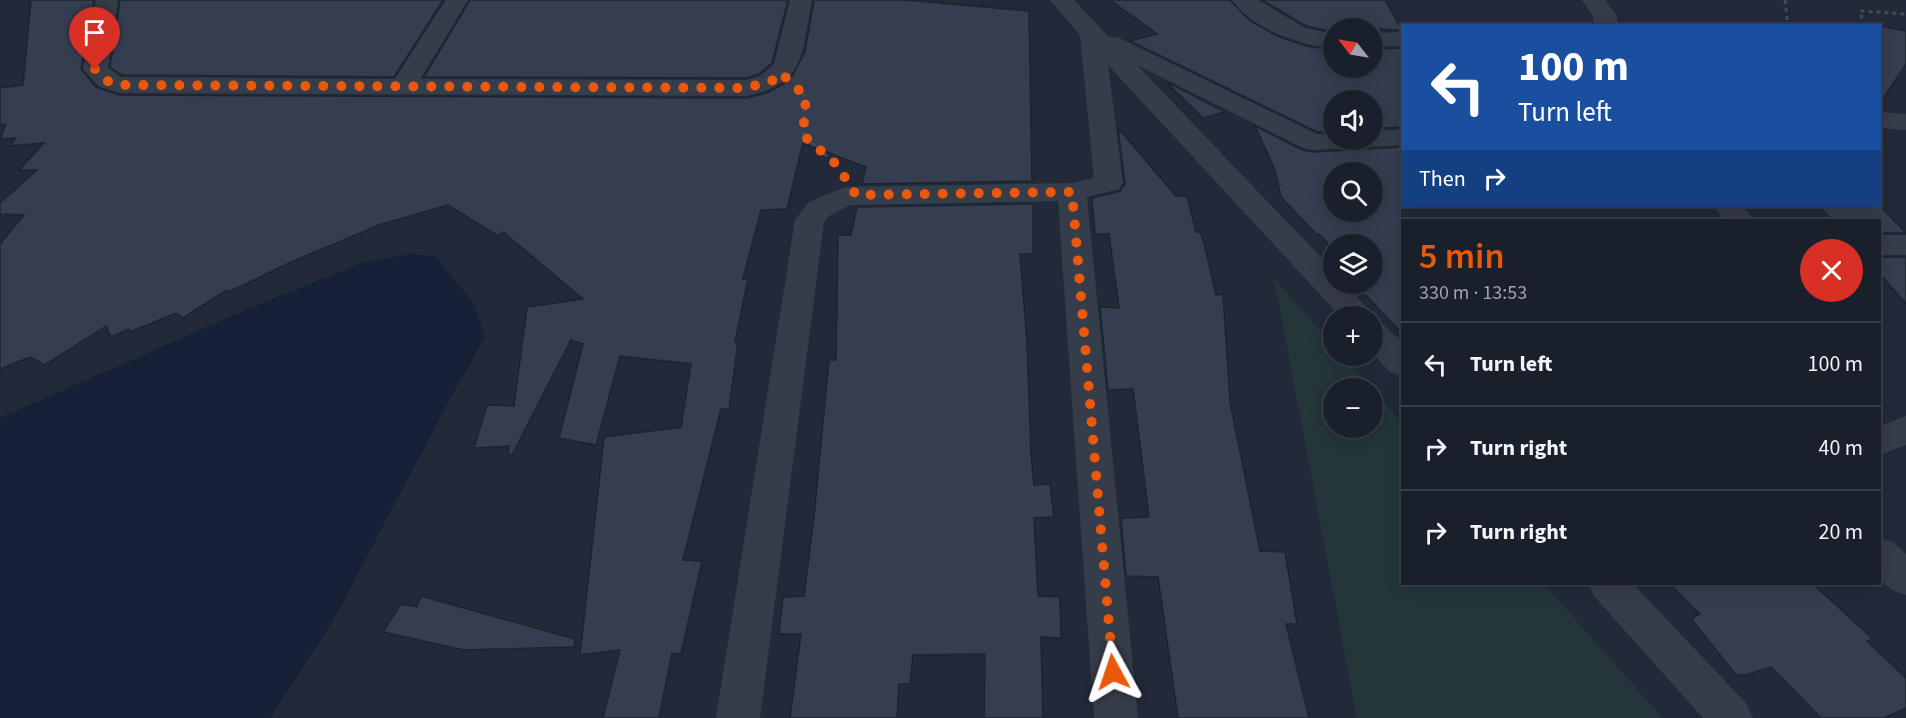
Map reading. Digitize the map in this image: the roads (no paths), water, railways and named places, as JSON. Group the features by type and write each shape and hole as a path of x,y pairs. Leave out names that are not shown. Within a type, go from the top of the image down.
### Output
{"street":[{"path":"107,0 95,69 107,81 119,85 746,88 774,80 781,73 786,64 801,0"},
{"path":"402,87 457,0"},
{"path":"1061,0 1349,306"},
{"path":"1244,0 1286,30 1306,38 1323,40"},
{"path":"1593,0 1605,16 1606,24"},
{"path":"1092,35 1313,142 1323,142"},
{"path":"738,718 810,220 819,209 845,196 1072,192 1109,183 1092,35"},
{"path":"1383,40 1401,39"},
{"path":"1881,120 1906,122"},
{"path":"1383,138 1401,137"},
{"path":"1072,192 1116,718"},
{"path":"1729,207 1738,219"},
{"path":"1881,245 1906,245"},
{"path":"1383,343 1401,362"},
{"path":"1881,441 1906,430"},
{"path":"1881,556 1906,578"},
{"path":"1609,585 1731,718"}],"water":[{"path":"412,254 435,256 474,304 485,337 333,621 270,718 0,718 0,418 250,308 364,262"}]}
